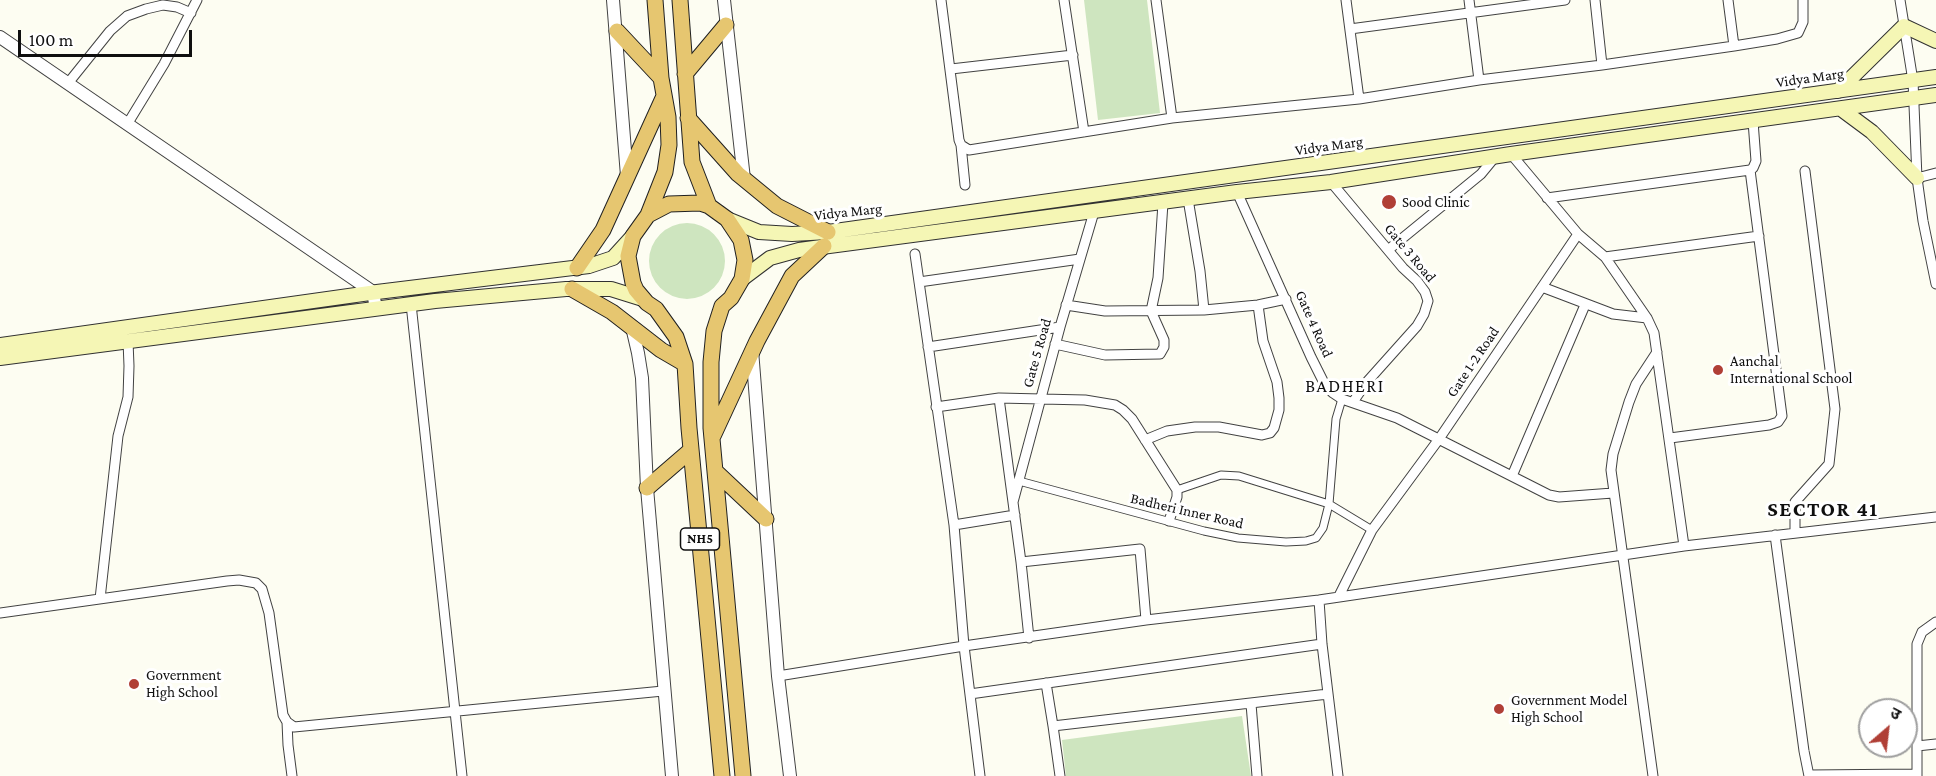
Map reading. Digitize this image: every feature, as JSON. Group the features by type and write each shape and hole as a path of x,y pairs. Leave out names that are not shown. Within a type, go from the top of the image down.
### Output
{"highway":[{"name":"NH5","path":"655,0 669,145 665,172 648,215 633,236 628,256 633,283 643,299 656,309 675,337 685,364 722,776"},
{"path":"680,0 692,162 709,206"},
{"path":"685,74 726,25"},
{"path":"617,31 661,78"},
{"path":"577,268 603,230 664,96"},
{"path":"688,118 744,179 777,206 826,239 792,276 752,350 712,438"},
{"path":"648,215 669,204 700,203 709,206 728,219 741,240 745,260 742,279"},
{"name":"NH5","path":"742,279 731,298 722,306 714,331 711,362 712,438 743,776"},
{"path":"572,289 612,312 661,350 685,364"},
{"path":"647,488 691,450"},
{"path":"715,471 766,519"}],"main road":[{"path":"1838,91 1904,26 1936,41"},
{"name":"Vidya Marg","path":"742,279 770,258 826,239 1936,77"},
{"name":"Vidya Marg","path":"728,219 759,232 826,239 1094,212 1237,192 1331,182 1511,154 1936,95"},
{"path":"1841,109 1872,132 1917,178"},
{"path":"0,345 373,292 577,268 613,258 633,236"},
{"path":"0,358 411,304 572,289 611,289 643,299"}],"street":[{"path":"128,123 164,64 197,0"},
{"path":"614,0 627,176"},
{"path":"724,0 744,179"},
{"path":"941,0 965,185"},
{"path":"1064,0 1084,132"},
{"path":"1156,0 1172,118"},
{"path":"1346,0 1359,99"},
{"path":"1469,0 1479,80"},
{"path":"1350,29 1565,0"},
{"path":"1595,0 1602,65"},
{"path":"1728,0 1734,46"},
{"path":"961,145 969,150 988,148 1172,118 1359,99 1777,39 1798,33 1803,22 1803,0"},
{"path":"1900,0 1915,99 1917,178 1936,284"},
{"path":"69,82 119,22 136,12 156,3 191,13"},
{"path":"0,37 373,292 376,309"},
{"path":"951,69 1073,55"},
{"path":"1547,198 1750,170 1754,168 1756,161 1753,121"},
{"path":"1511,154 1578,234 1605,257 1647,318 1657,352 1684,546"},
{"path":"1388,250 1481,174 1495,157"},
{"path":"1670,438 1769,425 1778,422 1782,416 1750,170"},
{"path":"1795,533 1796,502 1828,464 1835,409 1805,171"},
{"path":"1917,178 1936,173"},
{"name":"Gate 3 Road","path":"1331,182 1417,281 1428,301 1417,326 1366,383 1353,402"},
{"name":"Gate 4 Road","path":"1237,192 1326,385 1342,399"},
{"path":"1188,199 1204,310"},
{"path":"1055,344 1105,355 1160,354 1164,347 1164,340 1151,311 1158,278 1163,203"},
{"name":"Gate 5 Road","path":"1012,502 1066,304 1094,212"},
{"name":"Gate 1-2 Road","path":"1339,596 1372,530 1439,438 1578,234"},
{"path":"1605,257 1759,236"},
{"path":"915,254 954,525 964,646 980,776"},
{"path":"919,282 1080,259"},
{"path":"1542,287 1613,314 1647,318"},
{"path":"1066,304 1105,311 1204,310 1258,305 1286,299"},
{"path":"411,304 462,776"},
{"path":"1512,476 1585,304"},
{"path":"1145,440 1167,431 1196,427 1219,427 1262,435 1270,433 1280,410 1279,398 1277,382 1263,341 1258,305"},
{"path":"632,327 642,378 647,488 672,776"},
{"path":"928,347 1060,327"},
{"path":"100,599 109,533 117,436 128,397 128,341"},
{"path":"752,350 778,675 790,776"},
{"path":"1653,776 1611,471 1613,454 1629,402 1636,384 1657,352"},
{"path":"936,408 999,398 1085,400 1115,405 1132,419 1177,490 1178,497 1169,521"},
{"path":"999,398 1029,638"},
{"path":"1342,399 1382,411 1550,495 1559,497 1613,493"},
{"name":"Badheri Inner Road","path":"1019,481 1238,538 1306,541 1316,538 1323,528 1329,504 1336,419 1342,399"},
{"path":"1177,490 1221,475 1239,476 1329,504 1372,530"},
{"path":"954,525 1015,515"},
{"path":"778,675 1146,620 1319,600 1684,546 1936,517"},
{"path":"1775,535 1809,775 1917,775 1917,758"},
{"path":"1021,562 1140,549 1146,620"},
{"path":"0,613 227,581 239,580 256,583 262,589 266,599 283,715 294,727 663,691"},
{"path":"1319,600 1338,776"},
{"path":"1917,698 1917,644 1922,632 1936,622"},
{"path":"970,694 1322,644"},
{"path":"1046,683 1060,776"},
{"path":"1053,726 1328,694"},
{"path":"1251,704 1257,776"},
{"path":"287,722 292,776"},
{"path":"1918,746 1936,744"}],"green space":[{"path":"1084,0 1147,0 1160,113 1098,120"},
{"path":"680,223 694,223 708,229 719,240 725,254 722,276 714,288 694,299 680,299 666,293 655,282 649,268 649,254 655,240 666,229"},
{"path":"1242,716 1251,776 1066,776 1062,740"}],"place":[{"name":"Sood Clinic","path":"1389,202"},
{"name":"Aanchal International School","path":"1718,370"},
{"name":"Government High School","path":"134,684"},
{"name":"Government Model High School","path":"1499,709"}],"district":[{"name":"BADHERI","path":"1345,386"},
{"name":"SECTOR 41","path":"1823,510"}]}
